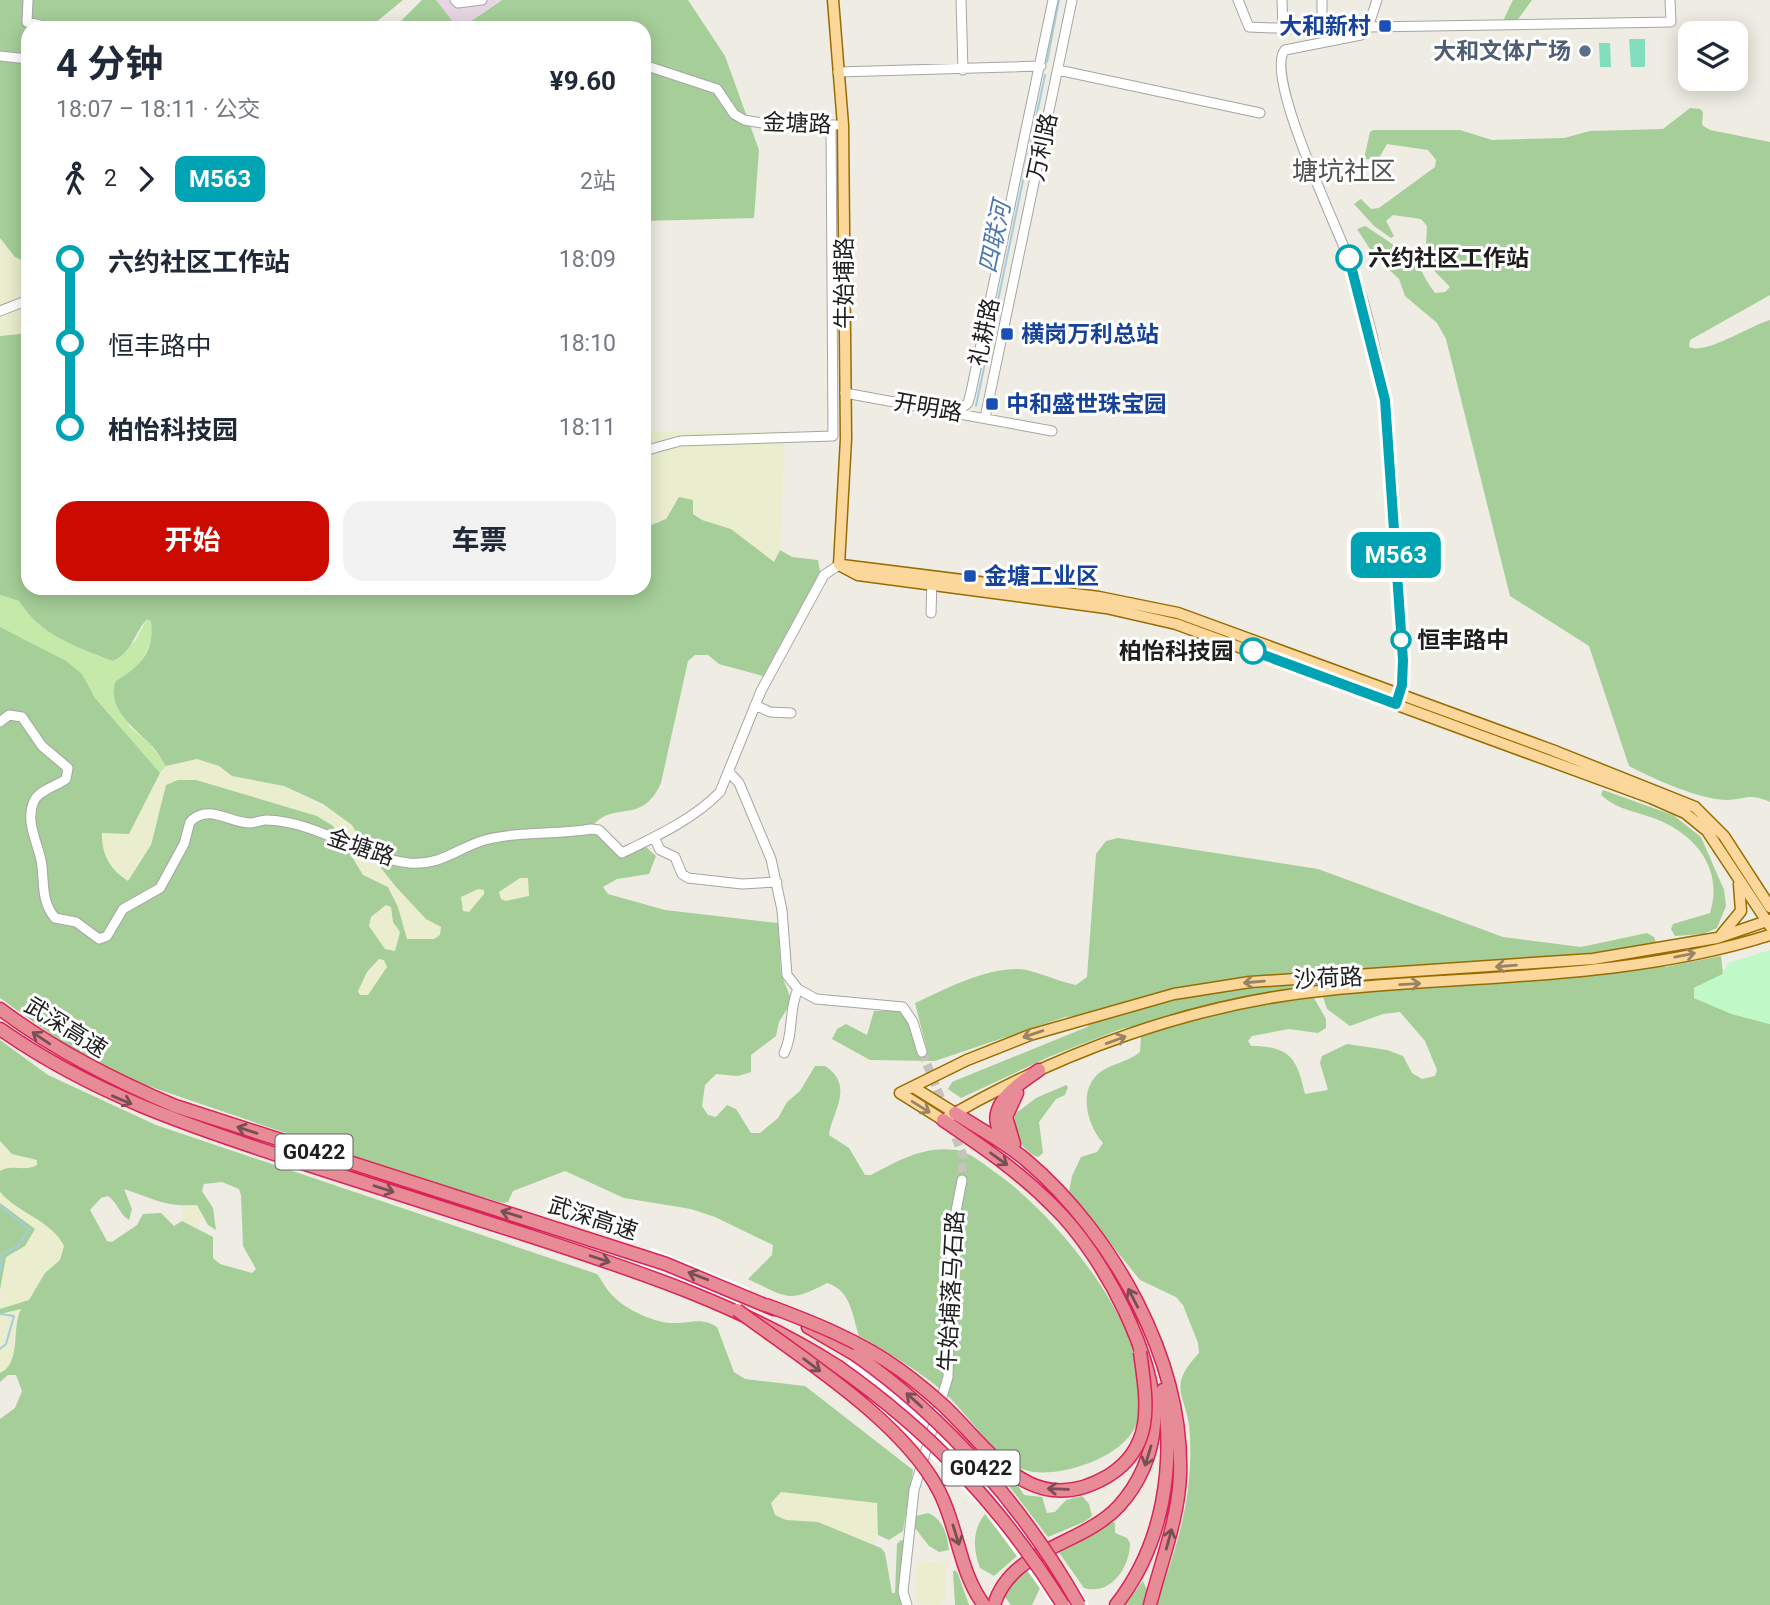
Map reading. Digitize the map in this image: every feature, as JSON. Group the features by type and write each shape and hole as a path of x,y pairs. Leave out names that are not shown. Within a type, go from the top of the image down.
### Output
{"highway":[{"name":"武深高速","path":"0,1009 60,1051 103,1075 175,1106 646,1257 766,1305 830,1338 894,1381 929,1413 987,1474 1043,1548 1079,1605"},
{"name":"武深高速","path":"0,1029 76,1077 120,1099 212,1133 637,1271 737,1310 790,1336 887,1401 956,1465 1005,1522 1063,1605"},
{"path":"1022,1157 1011,1138 1006,1116 1016,1093 1039,1070"},
{"path":"955,1113 1022,1157 1073,1207 1104,1246 1157,1344 1173,1399 1179,1439 1180,1477 1173,1523 1150,1605"},
{"path":"943,1120 1013,1168 1071,1225 1113,1288 1140,1352 1151,1389 1154,1426 1147,1461 1135,1485 1118,1507 1095,1525 1018,1568 1003,1583 993,1605"},
{"path":"766,1305 818,1325 891,1364 945,1408 1007,1471 1048,1489 1073,1489 1102,1480 1113,1473 1133,1451 1144,1427 1147,1407 1140,1352"},
{"path":"737,1310 818,1370 909,1447 940,1492 969,1578 984,1605"},
{"path":"1116,1605 1131,1584 1152,1541 1167,1478 1166,1404 1150,1335"}],"main road":[{"name":"牛始埔路","path":"833,0 843,125 846,439 839,565"},
{"path":"839,565 932,580 1099,597 1178,613 1397,700 1552,750 1683,801 1715,825 1768,923"},
{"path":"1737,867 1770,894"},
{"path":"1737,867 1770,907"},
{"path":"1717,938 1733,924 1741,911 1737,867"},
{"name":"沙荷路","path":"1768,923 1717,938 1593,959 1250,982 1174,994 1030,1035 967,1060 900,1093 943,1120 1039,1070 1150,1028 1281,997 1326,990 1482,981 1612,966 1686,955 1770,936"},
{"path":"913,1087 955,1113"}],"street":[{"path":"27,21 28,0"},
{"path":"455,0 458,3 471,4 482,0"},
{"path":"961,0 962,70"},
{"name":"礼耕路","path":"957,412 968,403 971,392 1054,0"},
{"name":"万利路","path":"985,418 1072,0"},
{"path":"1237,0 1249,27 1322,30 1322,0"},
{"path":"1282,0 1283,29"},
{"path":"1377,0 1367,27 1361,35 1285,50 1280,55 1280,72 1296,130 1353,271 1383,388 1403,666 1397,700"},
{"path":"1367,27 1671,22 1670,0"},
{"path":"0,56 21,58"},
{"path":"838,72 1041,66"},
{"name":"金塘路","path":"651,67 717,89 734,114 744,120 768,124 843,125"},
{"path":"1058,70 1260,113"},
{"path":"651,450 680,441 833,436 831,125"},
{"path":"0,311 21,303"},
{"name":"开明路","path":"845,393 1052,430"},
{"name":"金塘路","path":"0,722 9,715 22,717 37,741 68,768 66,779 37,795 33,806 32,834 41,862 41,885 55,918 76,922 99,939 107,936 123,909 160,888 184,844 190,822 204,814 247,823 267,820 298,827 376,856 410,863 444,860 486,840 594,829 622,853 654,837 707,804 720,792 755,705 824,575 839,565"},
{"path":"931,613 932,580"},
{"path":"755,705 770,712 791,713"},
{"path":"729,772 736,777 754,817 777,882 786,969 790,981 816,999 903,1007 913,1022 922,1052"},
{"path":"654,837 660,850 675,857 682,874 688,878 742,884 777,882"},
{"path":"784,1053 788,1045 790,1011 798,989"},
{"name":"牛始埔落马石路","path":"907,1605 903,1592 914,1490 948,1377 952,1232 962,1181"}],"shaded area":[{"path":"436,0 501,0 471,21 452,21"}],"green space":[{"path":"0,0 403,0 378,21 21,21 21,260 15,257 0,238"},
{"path":"422,0 436,0 452,21 401,21"},
{"path":"502,0 688,0 725,56 759,150 754,218 651,221 651,21 471,21"},
{"path":"1513,0 1532,0 1516,22 1502,23"},
{"path":"1629,39 1645,39 1645,67 1631,67"},
{"path":"1599,43 1610,43 1611,67 1600,67"},
{"path":"1690,108 1703,112 1702,125 1710,130 1770,142 1770,295 1690,340 1689,347 1717,344 1770,320 1770,802 1753,797 1728,800 1704,797 1629,766 1589,646 1510,596 1446,339 1437,323 1405,296 1399,279 1374,255 1357,229 1365,226 1394,245 1418,265 1435,293 1445,292 1450,287 1427,261 1427,226 1421,219 1393,215 1386,221 1394,236 1391,238 1374,226 1354,204 1361,199 1371,209 1379,208 1435,167 1436,160 1428,150 1387,144 1378,160 1364,159 1370,132 1373,130 1460,130 1492,140 1564,138 1590,131 1663,129"},
{"path":"0,238 15,257 21,260 21,336 0,336"},
{"path":"20,334 21,595 651,595 651,525 666,519 679,497 693,500 693,514 702,520 731,529 774,562 780,550 792,557 818,560 820,572 763,676 719,664 708,655 695,655 688,661 661,783 645,804 636,809 609,814 592,827 626,855 646,847 656,856 649,874 617,879 603,887 608,894 665,910 778,923 781,974 792,1001 779,1022 776,1036 751,1055 751,1072 738,1076 716,1074 705,1085 702,1106 708,1115 716,1117 727,1105 736,1109 751,1133 760,1133 778,1118 787,1102 800,1091 815,1066 825,1066 839,1082 840,1091 829,1135 849,1148 865,1175 871,1175 921,1152 943,1149 966,1153 996,1173 1047,1218 1073,1248 1119,1317 1134,1353 1142,1387 1139,1418 1131,1434 1105,1456 1089,1463 1056,1472 1022,1469 994,1448 958,1407 930,1381 859,1336 846,1297 835,1286 827,1283 804,1294 787,1296 748,1279 772,1255 773,1245 715,1217 691,1209 624,1198 565,1171 513,1191 508,1202 503,1203 420,1179 122,1077 87,1060 0,998 0,627 66,661 82,674 95,698 160,773 129,834 102,833 103,848 108,861 116,872 128,881 151,845 166,785 178,780 196,780 317,816 333,826 363,875 388,887 398,907 407,939 434,939 440,935 441,927 426,919 397,888 364,847 352,825 323,804 284,786 232,776 219,766 197,759 166,766 154,748 123,716 114,699 116,681 133,670 148,649 152,632 151,621 147,619 129,648 113,661 48,631 37,623 19,601 0,595 0,336","holes":["520,878 528,878 529,896 506,901 501,899 499,892","478,889 484,890 484,894 469,912 463,911 461,897","386,905 391,907 393,922 400,932 395,951 385,949 369,926 371,917","379,959 384,960 387,967 368,995 360,995 358,991 367,972"]},
{"path":"785,431 780,550 774,563 731,529 702,520 693,514 693,500 670,508 666,519 651,525 651,432"},
{"path":"0,595 19,601 48,631 86,651 113,661 135,641 147,619 152,621 150,644 146,653 113,696 130,727 150,744 166,766 160,773 95,698 82,674 0,627"},
{"path":"197,759 219,766 232,776 284,786 340,816 352,825 364,847 410,902 426,919 441,927 440,935 434,939 407,939 393,894 388,887 363,875 333,826 294,808 218,788 156,821 151,845 128,881 114,872 101,848 102,833 129,834 153,782 166,766"},
{"path":"1603,790 1673,815 1701,837 1724,890 1726,906 1717,928 1703,934 1675,936 1671,929 1673,924 1710,913 1713,884 1705,858 1687,837 1675,828 1615,805 1601,795"},
{"path":"1118,838 1318,869 1503,937 1581,947 1647,933 1654,937 1665,967 1721,956 1723,974 1694,988 1694,998 1732,1014 1770,1024 1770,1605 1156,1605 1177,1543 1186,1502 1190,1437 1181,1385 1183,1376 1199,1353 1198,1343 1183,1305 1176,1297 1140,1280 1069,1192 1072,1176 1081,1157 1097,1152 1103,1143 1093,1128 1088,1111 1091,1084 1101,1072 1140,1052 1141,1037 1130,1027 1121,1029 1051,1056 961,1098 948,1089 952,1082 1087,1027 1090,1024 1088,1015 1065,1017 935,1061 870,1060 832,1039 837,1029 846,1024 867,1035 874,1011 900,1011 910,1025 918,1053 927,1050 915,1003 952,986 992,972 1019,969 1076,985 1087,977 1096,854 1106,841","holes":["1323,997 1327,1009 1350,1026 1383,1014 1400,1012 1425,1041 1437,1070 1435,1076 1422,1079 1412,1073 1403,1056 1387,1050 1347,1044 1322,1056 1320,1063 1328,1090 1305,1094 1299,1071 1290,1056 1275,1048 1251,1046 1248,1041 1252,1036 1289,1029 1318,1033 1326,1028 1326,1019 1314,998"]},
{"path":"520,878 528,878 529,896 506,901 501,899 499,892"},
{"path":"478,889 484,890 484,894 469,912 463,911 461,897"},
{"path":"389,905 400,932 395,951 390,952 376,940 369,922 383,906"},
{"path":"1770,950 1770,1024 1732,1014 1694,998 1694,988 1723,974 1728,963"},
{"path":"379,959 384,959 387,968 368,995 360,995 358,991 362,982"},
{"path":"0,1040 48,1075 156,1125 597,1274 619,1302 651,1319 668,1323 702,1321 712,1324 717,1327 734,1372 745,1379 805,1386 913,1470 903,1531 889,1540 878,1535 877,1503 781,1492 771,1503 775,1515 786,1520 818,1522 881,1548 885,1553 892,1593 895,1593 897,1544 901,1540 905,1541 908,1583 903,1605 0,1605 0,1419 15,1408 22,1391 16,1375 8,1375 0,1382 0,1373 7,1368 14,1353 21,1309 0,1314 0,1309 29,1300 45,1273 60,1260 64,1246 43,1223 0,1192 0,1171 33,1167 37,1165 37,1160 12,1154 0,1141","holes":["222,1182 239,1189 243,1246 256,1269 252,1273 220,1264 213,1258 213,1237 182,1221 174,1226 161,1213 143,1214 137,1225 112,1242 107,1241 90,1210 101,1198 108,1196 129,1220 132,1209 124,1189 167,1203 197,1205 208,1225 216,1230 213,1208 202,1191 204,1184"]},
{"path":"1066,1085 1068,1087 1065,1095 1056,1099 1039,1122 1043,1153 1038,1157 1027,1150 1019,1140 1015,1114 1036,1098"},
{"path":"0,1141 7,1149 37,1160 37,1166 32,1169 8,1167 0,1171"},
{"path":"0,1192 21,1211 43,1222 64,1246 60,1260 29,1300 0,1309 4,1261 18,1251 25,1220 0,1203"},
{"path":"0,1203 35,1229 25,1246 6,1257 0,1290"},
{"path":"197,1205 202,1209 199,1228 182,1221 181,1207"},
{"path":"22,1308 17,1317 12,1361 0,1373 0,1314"},
{"path":"1006,1482 1017,1484 1024,1495 1042,1497 1047,1513 1055,1512 1066,1500 1082,1496 1089,1504 1092,1516 1048,1537"},
{"path":"781,1492 878,1503 878,1535 874,1545 818,1522 786,1520 775,1515 771,1503"},
{"path":"928,1513 937,1519 943,1528 949,1550 939,1552 929,1546 915,1528 916,1516"},
{"path":"985,1514 1017,1556 994,1576 980,1568 976,1554 976,1533"},
{"path":"1112,1521 1115,1523 1115,1533 1127,1538 1130,1543 1127,1561 1123,1570 1110,1584 1103,1588 1084,1588 1058,1551"},
{"path":"916,1561 947,1563 945,1601 939,1605 915,1604"},
{"path":"1026,1568 1040,1588 1032,1605 1011,1605 1005,1597 1008,1586"},
{"path":"955,1570 958,1574 969,1605 955,1605"},
{"path":"1143,1581 1147,1590 1144,1605 1125,1605"}],"pier":[{"path":"652,1248 750,1288 729,1316 634,1276"},
{"path":"859,1350 935,1409 1001,1479 1089,1605 1052,1605 984,1510 901,1428 834,1378"}],"waterway":[{"name":"四联河","path":"1047,62 1059,0"},
{"name":"四联河","path":"976,406 1045,75"},
{"path":"0,1206 29,1229 18,1246 2,1254 0,1272"},
{"path":"0,1314 14,1316 6,1344 0,1349"}],"tunnel":[{"path":"922,1052 945,1109"},
{"path":"951,1125 963,1156 962,1180"}],"bus line":[{"name":"M563","path":"1253,651 1396,704 1402,685 1403,660 1385,400 1349,258"}],"place":[{"name":"大和新村","path":"1385,26"},
{"name":"大和文体广场","path":"1585,51"},
{"name":"六约社区工作站","path":"1349,258"},
{"name":"横岗万利总站","path":"1007,334"},
{"name":"中和盛世珠宝园","path":"992,404"},
{"name":"金塘工业区","path":"970,576"},
{"name":"恒丰路中","path":"1401,640"},
{"name":"柏怡科技园","path":"1253,651"}],"district":[{"name":"塘坑社区","path":"1344,171"}]}
